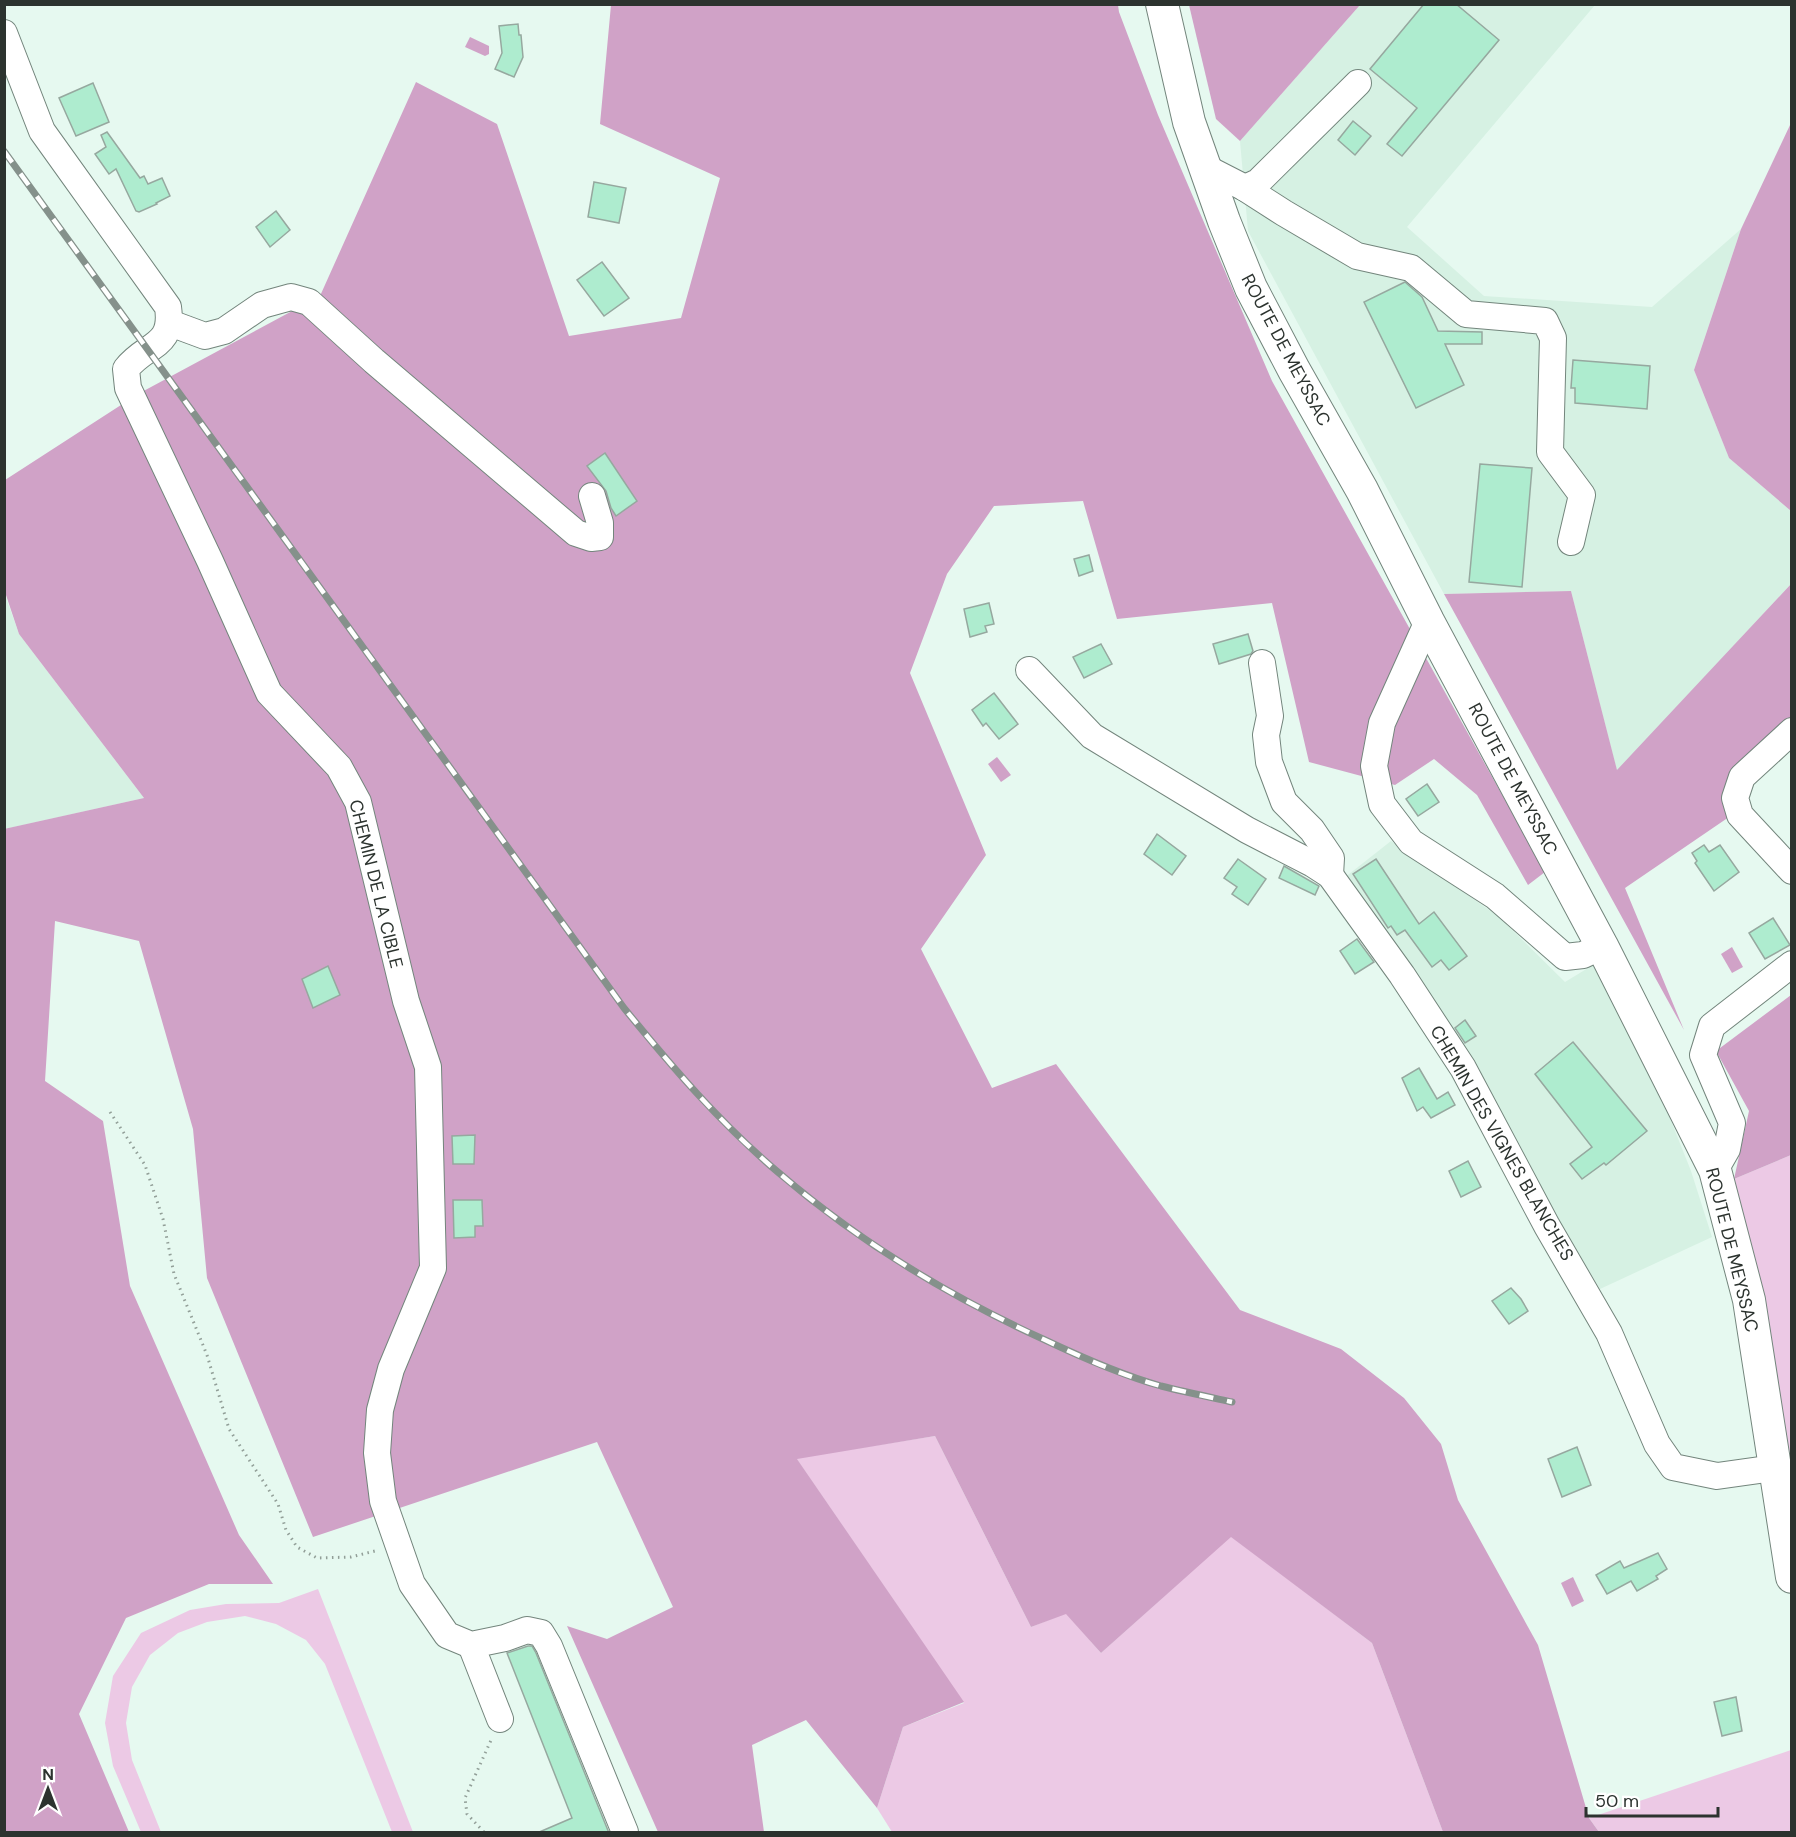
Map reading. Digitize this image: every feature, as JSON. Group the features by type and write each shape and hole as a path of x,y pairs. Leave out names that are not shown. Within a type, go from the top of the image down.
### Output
{"main road":[{"name":"ROUTE DE MEYSSAC","path":"1162,4 1189,122 1251,288 1294,370 1362,490 1428,621 1602,946 1715,1170 1749,1300 1791,1577"}],"street":[{"path":"4,33 42,131 168,308 170,323 205,336 224,331 262,304 291,297 309,302 374,361 576,533 591,538 600,537 600,523 592,496"},
{"path":"1245,188 1258,182 1358,83"},
{"path":"1206,168 1245,188 1357,256 1411,268 1466,315 1545,321 1552,338 1550,452 1582,495 1571,542"},
{"name":"CHEMIN DE LA CIBLE","path":"170,323 165,338 133,361 126,369 128,388 210,561 269,693 339,766 358,802 406,1001 428,1067 433,1268 391,1369 380,1410 377,1453 383,1501 412,1584 447,1635 471,1645"},
{"path":"1428,621 1382,723 1374,766 1382,804 1411,842 1495,897 1565,957 1583,955 1602,946"},
{"path":"1262,663 1269,716 1266,735 1269,762 1284,802 1312,830 1331,858 1330,875"},
{"name":"CHEMIN DES VIGNES BLANCHES","path":"1029,670 1092,736 1247,830 1330,875 1402,975 1463,1068 1547,1226 1609,1333 1657,1444 1672,1467 1717,1476 1774,1468"},
{"path":"1791,731 1742,777 1735,798 1740,815 1791,871"},
{"path":"1715,1170 1727,1149 1732,1123 1703,1055 1712,1026 1791,964"},
{"path":"500,1719 471,1645 505,1638 527,1630 541,1633 549,1646 625,1833"}],"path":[{"path":"110,1112 145,1165 163,1219 174,1274 207,1355 229,1429 278,1504 286,1530 291,1538 297,1547 317,1558 351,1557 398,1545"},
{"path":"484,1833 467,1814 465,1798 500,1719"}],"shaded area":[{"path":"1189,4 1360,5 1240,141 1216,119"},
{"path":"611,5 1118,5 1158,115 1272,381 1545,872 1528,885 1477,795 1434,759 1395,785 1309,762 1272,603 1117,619 1083,501 994,506 947,574 910,673 986,855 921,949 992,1088 1056,1064 1240,1310 1341,1349 1404,1398 1441,1444 1458,1500 1538,1645 1589,1818 1599,1832 1443,1832 1372,1643 1231,1537 1101,1653 1066,1614 1031,1627 935,1436 797,1459 964,1702 903,1727 877,1808 806,1720 752,1745 764,1832 658,1832 567,1626 607,1639 673,1607 597,1442 313,1537 207,1278 193,1129 139,941 55,921 45,1081 103,1121 130,1286 239,1535 273,1584 209,1584 126,1618 79,1714 129,1832 5,1832 4,829 144,798 19,634 5,592 5,480 138,394 320,296 416,82 497,124 569,336 681,318 720,178 600,124"},
{"path":"1360,5 1595,5 1407,227 1484,296 1652,307 1741,229 1694,370 1729,458 1791,511 1791,584 1617,771 1571,591 1444,594 1248,231 1240,141"},
{"path":"470,37 489,46 489,54 485,56 465,47"},
{"path":"1791,123 1792,511 1729,458 1694,370 1741,229"},
{"path":"1791,584 1791,719 1734,767 1722,794 1729,817 1625,888 1684,1030 1444,594 1571,591 1617,770"},
{"path":"4,592 19,634 144,798 5,829"},
{"path":"997,757 1011,775 1001,782 988,764"},
{"path":"1391,841 1499,917 1565,982 1593,965 1654,1078 1691,1171 1712,1237 1600,1289 1428,1000 1344,878"},
{"path":"1732,947 1743,967 1732,973 1721,954"},
{"path":"1791,995 1791,1155 1734,1179 1749,1111 1716,1051"},
{"path":"1791,1155 1791,1459 1734,1179"},
{"path":"935,1436 1031,1627 1066,1613 1101,1653 1231,1536 1372,1643 1443,1832 892,1832 877,1808 903,1727 964,1703 796,1458"},
{"path":"1573,1577 1584,1601 1572,1607 1561,1583"},
{"path":"318,1589 413,1832 392,1832 325,1664 306,1640 276,1624 245,1616 207,1622 178,1633 150,1655 132,1687 126,1723 132,1760 161,1832 141,1832 113,1766 105,1723 113,1676 141,1633 190,1610 226,1604 279,1603"},
{"path":"1791,1750 1791,1832 1599,1832 1589,1818"}],"building":[{"path":"1424,4 1456,4 1499,40 1402,156 1387,144 1417,108 1370,69"},
{"path":"518,24 523,57 514,77 495,69 502,53 499,26"},
{"path":"93,83 109,122 76,136 59,98"},
{"path":"1353,121 1371,136 1355,155 1338,140"},
{"path":"107,132 140,178 144,176 148,184 162,178 170,196 139,212 136,211 116,169 109,174 95,154 106,147 101,135"},
{"path":"594,182 626,188 619,223 588,217"},
{"path":"276,211 290,230 270,247 256,227"},
{"path":"602,262 629,298 604,316 577,280"},
{"path":"1405,282 1422,297 1438,331 1482,332 1482,344 1445,344 1464,385 1416,408 1364,302"},
{"path":"1573,360 1650,366 1647,409 1575,403 1575,388 1571,388"},
{"path":"605,453 637,501 616,516 606,491 587,466"},
{"path":"1480,464 1532,468 1522,587 1469,582"},
{"path":"1089,555 1093,571 1079,576 1074,559"},
{"path":"989,603 994,624 985,626 987,632 970,637 964,609"},
{"path":"1248,634 1253,651 1251,654 1219,664 1213,644"},
{"path":"1101,644 1112,664 1084,678 1073,657"},
{"path":"994,693 1018,724 999,739 986,723 983,726 972,710"},
{"path":"1427,784 1439,802 1418,816 1406,799"},
{"path":"1157,834 1186,856 1172,875 1144,854"},
{"path":"1704,845 1709,852 1720,845 1739,872 1714,891 1695,863 1697,861 1692,853"},
{"path":"1238,859 1266,879 1248,905 1232,894 1237,887 1224,878"},
{"path":"1376,859 1419,924 1434,912 1467,956 1449,970 1441,960 1432,967 1405,930 1397,935 1391,926 1388,928 1353,874"},
{"path":"1284,866 1319,886 1315,895 1279,878"},
{"path":"1773,918 1790,945 1765,959 1749,933"},
{"path":"1357,939 1374,962 1355,974 1340,951"},
{"path":"328,966 340,995 313,1008 302,979"},
{"path":"1465,1020 1476,1036 1465,1043 1455,1028"},
{"path":"1573,1042 1647,1131 1606,1165 1604,1163 1582,1179 1570,1164 1592,1147 1535,1074"},
{"path":"1419,1068 1437,1099 1448,1092 1455,1105 1431,1118 1423,1107 1417,1111 1402,1078"},
{"path":"475,1135 474,1164 453,1164 452,1136"},
{"path":"1468,1161 1481,1187 1461,1197 1449,1171"},
{"path":"453,1200 482,1200 483,1226 475,1226 475,1237 454,1238"},
{"path":"1511,1288 1528,1311 1509,1324 1492,1301"},
{"path":"1577,1447 1591,1485 1562,1497 1548,1459"},
{"path":"1658,1553 1667,1569 1656,1576 1658,1579 1637,1591 1631,1581 1607,1594 1596,1575 1620,1561 1624,1568"},
{"path":"532,1646 536,1653 609,1833 537,1833 572,1818 507,1653"},
{"path":"1736,1697 1742,1731 1722,1736 1714,1702"}],"railway":[{"path":"4,151 624,1008 717,1115 779,1173 840,1222 939,1286 1008,1322 1116,1371 1146,1382 1232,1402"}]}
